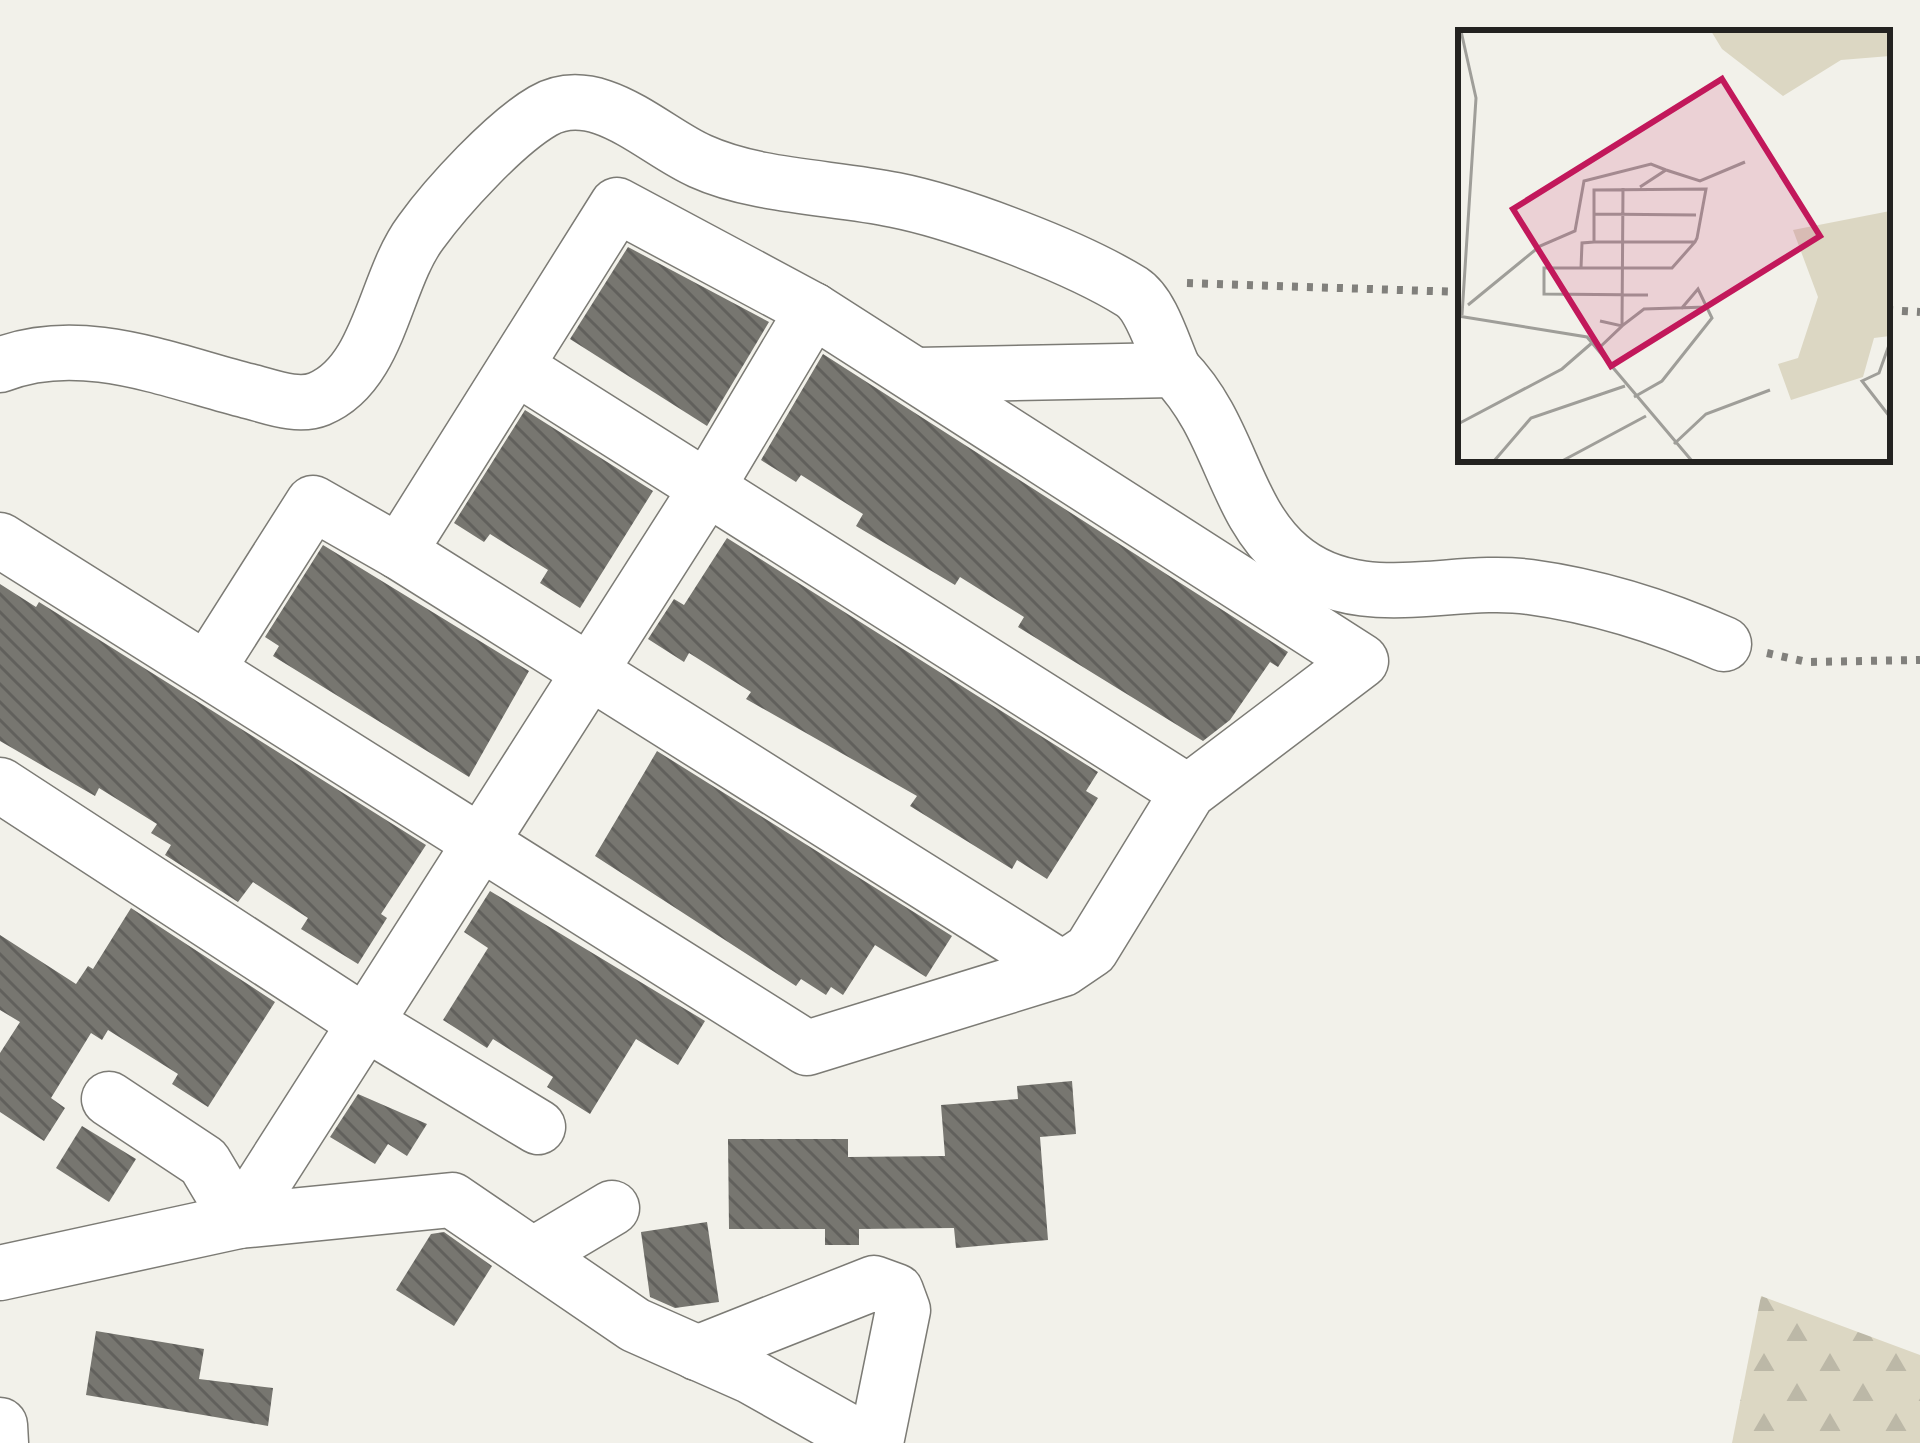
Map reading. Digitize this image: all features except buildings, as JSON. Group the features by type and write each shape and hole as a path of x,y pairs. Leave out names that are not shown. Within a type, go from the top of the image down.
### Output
{"street":[{"path":"0,365 22,356 97,354 289,401 316,400 342,384 360,359 420,232 545,109 582,102 645,128 700,161 901,201 1119,284 1138,296 1174,370 1201,398 1223,437 1247,504 1289,558 1349,588 1527,586 1669,620 1724,644"},
{"path":"0,540 807,1048 1063,969 1091,950 1188,792 1360,662 813,310 617,206 519,369 399,552"},
{"path":"239,1221 475,843 706,488 813,310"},
{"path":"519,369 1188,792"},
{"path":"917,375 1174,370"},
{"path":"207,670 313,503 591,670 1063,969"},
{"path":"0,785 364,1022 538,1127"},
{"path":"109,1099 204,1162 239,1221"},
{"path":"0,1273 239,1221 452,1200 635,1325 873,1443 903,1310 896,1291 874,1283 697,1353"},
{"path":"533,1256 612,1208"},
{"path":"0,1425 1,1443"}],"path":[{"path":"1119,284 1458,292"},
{"path":"1890,310 1920,312"},
{"path":"1724,644 1807,662 1920,660"}],"green space":[{"path":"1761,1296 1920,1355 1920,1443 1732,1443"}]}
